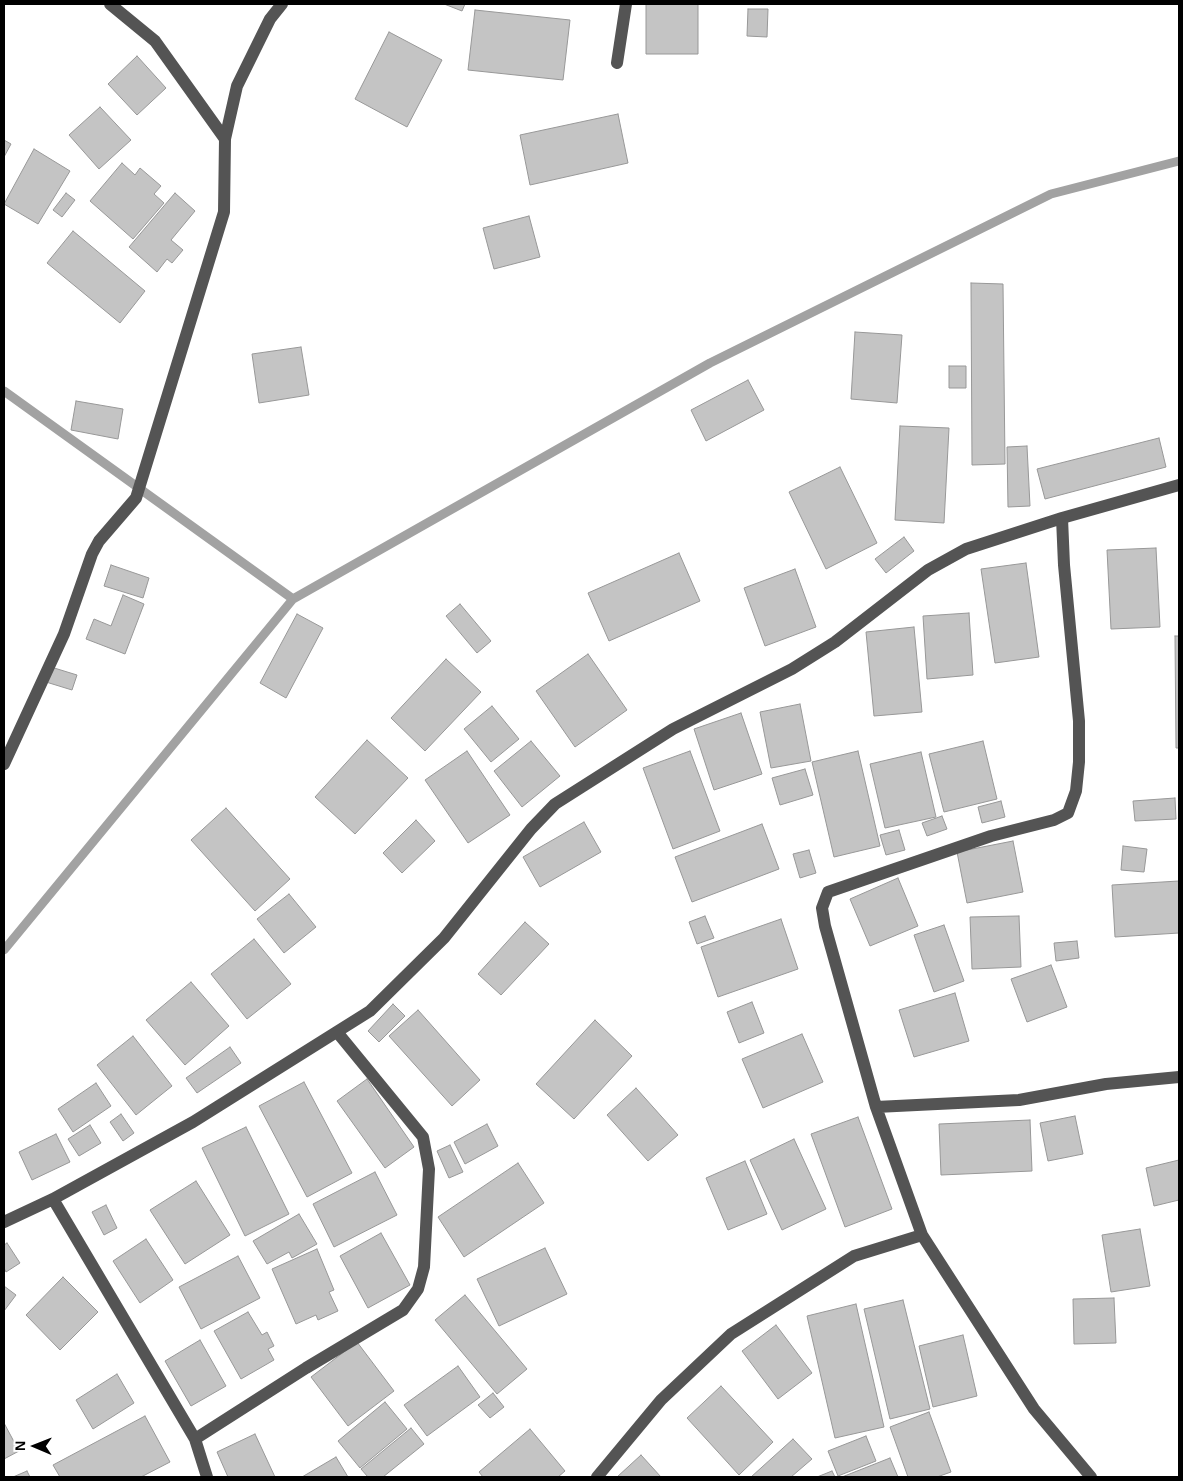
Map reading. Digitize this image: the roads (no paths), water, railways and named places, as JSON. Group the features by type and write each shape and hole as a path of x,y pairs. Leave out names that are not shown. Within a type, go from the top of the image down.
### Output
{"street":[{"path":"110,4 155,41 225,139"},
{"path":"4,764 64,634 92,554 100,541 136,498 224,212 225,139 237,86 270,19 282,4"},
{"path":"617,63 626,4"},
{"path":"4,1222 53,1199 193,1122 370,1011 410,974 444,938 531,829 555,804 673,729 792,669 828,647 928,570 966,549 1062,518 1179,485"},
{"path":"1062,518 1064,575 1079,721 1079,762 1076,791 1068,813 1054,820 991,836 828,892 822,908 824,926 876,1107 922,1235 1034,1409 1091,1477"},
{"path":"196,1439 306,1368 403,1310 418,1289 424,1267 429,1169 423,1137 337,1032"},
{"path":"876,1107 1019,1100 1106,1084 1179,1078"},
{"path":"53,1199 196,1439 208,1477"},
{"path":"597,1477 661,1400 731,1334 854,1256 922,1235"}],"waterway":[{"path":"4,950 293,599 710,363 1051,194 1179,161"},
{"path":"4,391 293,599"}]}
